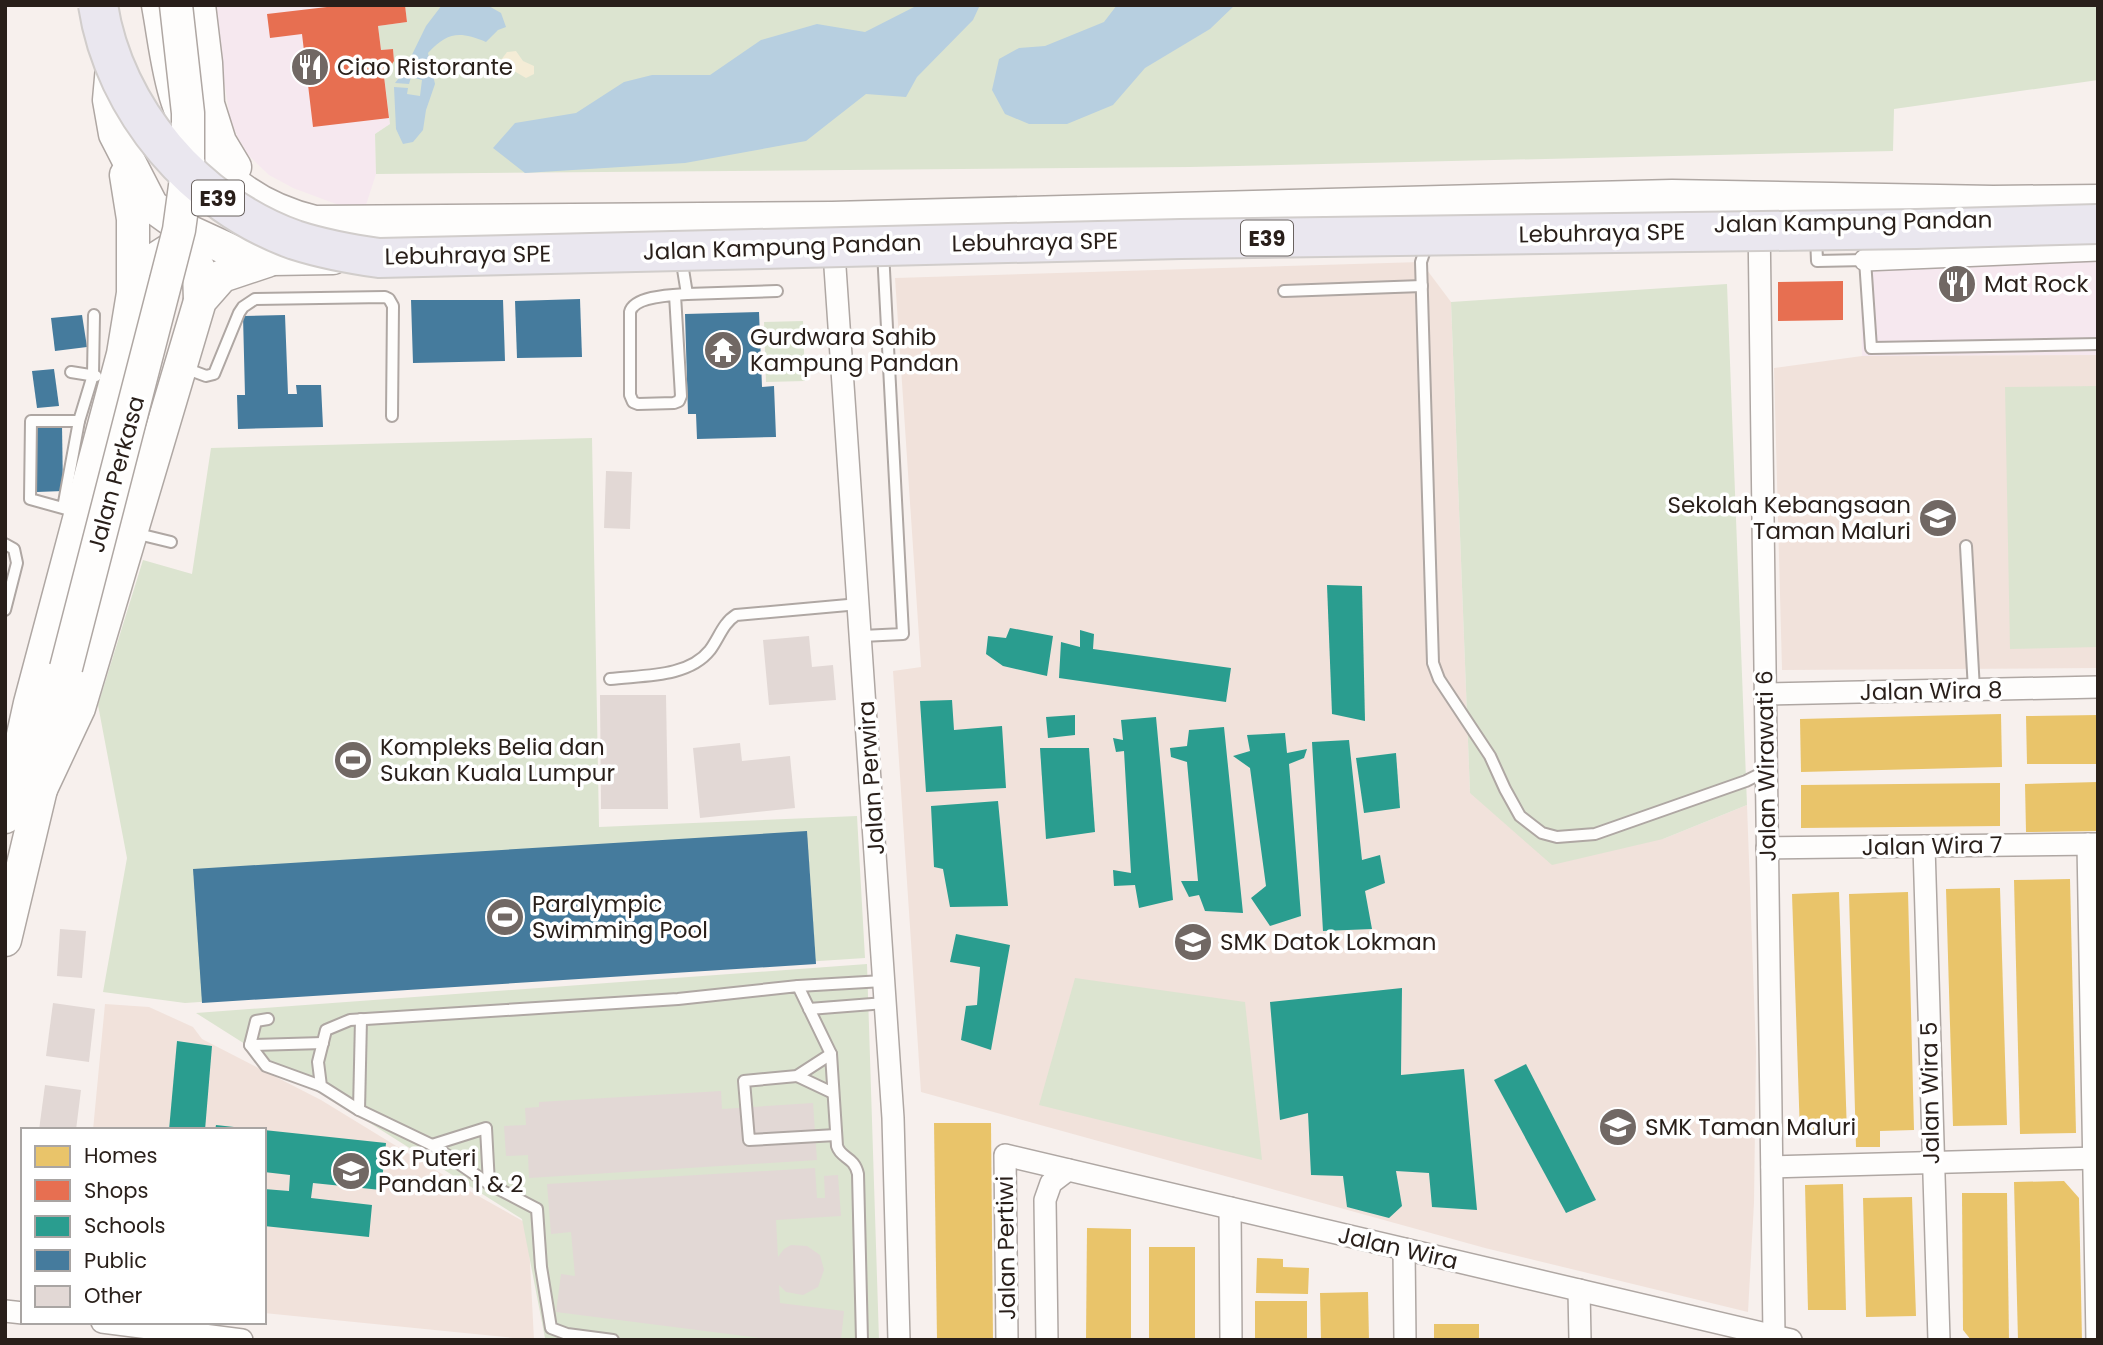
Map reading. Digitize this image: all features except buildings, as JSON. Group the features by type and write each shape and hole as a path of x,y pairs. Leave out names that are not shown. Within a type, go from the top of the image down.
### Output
{"highway":[{"name":"Lebuhraya SPE","path":"98,5 108,47 126,90 156,137 194,179 217,197 267,228 321,248 369,257 408,259 1181,239 1916,229 2098,223"},
{"name":"Lebuhraya SPE","path":"111,5 123,52 144,99 157,121 190,161 209,178 252,207 291,224 333,234 454,236 1152,224 2098,202"}],"street":[{"name":"Jalan Kampung Pandan","path":"111,5 113,60 109,100 115,134 152,206 167,218 225,249 272,259 681,251 833,231 883,244 1432,231 1758,210 2098,202"},
{"name":"Jalan Kampung Pandan","path":"158,5 176,99 201,149 227,179 260,202 277,211 316,222 833,231 1672,196 1758,210"},
{"name":"Jalan Perkasa","path":"5,940 66,668 179,230 188,164 188,113 176,5"},
{"name":"Jalan Kampung Pandan","path":"199,5 211,43 208,104 213,124 229,159 240,175 268,201 285,211 316,222"},
{"name":"Jalan Perkasa","path":"5,817 71,511 104,377 123,354 133,293 133,219 122,152"},
{"name":"Jalan Kampung Pandan","path":"1815,209 2007,219 2098,216"},
{"name":"Jalan Wirawati 6","path":"1758,210 1772,1167 1770,1337"},
{"name":"Jalan Perwira","path":"833,231 894,1143 899,1340"},
{"path":"1866,260 2098,250"},
{"path":"41,789 79,708 200,301 201,280 196,262 191,257 168,251 158,255 133,293"},
{"path":"200,301 222,276 272,259"},
{"name":"Jalan Wira 8","path":"1765,694 2098,687"},
{"path":"2093,844 2097,1340"},
{"name":"Jalan Wira 7","path":"1767,848 2093,844"},
{"name":"Jalan Wira 5","path":"1924,846 1939,1340"},
{"name":"Jalan Wira","path":"1005,1155 1770,1337"},
{"name":"Jalan Pertiwi","path":"1005,1155 1007,1340"},
{"path":"1772,1167 2096,1158"},
{"name":"Jalan Pertiwi","path":"1047,1340 1045,1200 1051,1183 1068,1170"},
{"path":"1230,1208 1231,1340"},
{"path":"1404,1249 1405,1340"},
{"path":"1579,1290 1580,1340"},
{"path":"118,1324 242,1340"}],"lane":[{"path":"1815,209 1817,261 1866,260 1871,348 2098,344"},
{"path":"1432,231 1421,262 1433,663 1439,679 1490,756 1504,789 1520,816 1542,833 1557,837 1595,834 1746,781 1766,771"},
{"path":"862,636 903,634 883,244"},
{"path":"681,251 687,294"},
{"path":"1284,291 1422,286"},
{"path":"675,295 681,396 679,401 674,403 638,404 633,402 630,395 632,306 637,302 675,295 777,291"},
{"path":"180,366 206,376 214,374 239,313 255,299 385,297 393,306 392,416"},
{"path":"79,421 31,421 30,499 71,511 79,421 104,377 94,315"},
{"path":"71,372 104,377"},
{"path":"131,532 171,542"},
{"path":"5,544 15,549 18,563 5,610"},
{"path":"1966,546 1974,690"},
{"path":"610,679 692,666 710,650 728,620 745,612 859,604"},
{"path":"798,986 831,1054 839,1151 854,1161 858,1174 862,1340"},
{"path":"321,1086 318,1062 326,1030 350,1020 678,999 798,986 884,992"},
{"path":"809,1009 884,992"},
{"path":"250,1045 256,1021 268,1019"},
{"path":"359,1110 361,1019"},
{"path":"250,1045 323,1043"},
{"path":"250,1045 266,1066 321,1086 359,1110 432,1145 489,1184 537,1209 541,1267 551,1328 566,1334 613,1340"},
{"path":"831,1054 797,1076 744,1081 749,1140 836,1135"},
{"path":"797,1076 834,1093"},
{"path":"432,1145 486,1128 489,1184"}],"shaded area":[{"path":"212,5 405,5 407,22 378,26 393,49 394,61 390,67 383,69 390,124 375,134 376,174 365,208 336,204 293,188 269,175 248,155 230,118"},
{"path":"2098,243 2098,355 1862,356 1860,250"},
{"path":"1421,262 1451,302 1470,793 1663,839 1747,805 1756,1052 1754,1203 1748,1312 1485,1248 921,1092 893,671 921,667 895,278"},
{"name":"Sekolah Kebangsaan Taman Maluri","path":"2098,355 2098,668 1782,670 1774,368 1862,356"},
{"name":"SK Puteri Pandan 1 & 2","path":"105,1004 149,1007 193,1027 202,1039 321,1100 528,1224 534,1340 266,1313 266,1128 93,1128"}],"green space":[{"path":"405,5 2098,5 2098,80 1894,109 1893,151 1190,167 376,174 375,134 390,124 383,68 390,67 394,60 393,49 381,50 378,26 407,22"},
{"path":"1727,284 1747,805 1663,839 1552,865 1470,793 1451,302"},
{"path":"803,321 805,381 766,382 764,322"},
{"path":"2098,386 2098,647 2010,649 2005,387"},
{"name":"Kompleks Belia dan Sukan Kuala Lumpur","path":"592,438 599,827 857,816 865,958 185,1003 103,992 127,858 98,705 143,560 192,574 211,448"},
{"path":"867,964 879,1340 545,1338 522,1219 196,1013"},
{"path":"1075,978 1245,1002 1262,1160 1039,1105"}],"sand":[{"path":"516,51 523,61 534,66 534,74 526,78 501,60 507,52"}],"water":[{"path":"442,5 487,5 501,13 506,27 498,30 486,42 461,35 448,37 428,53 435,84 426,110 423,130 413,142 403,144 396,129 394,87 408,88 407,94 420,96 422,80 411,77 409,84 395,83 403,73 426,26"},
{"path":"918,5 980,5 973,20 917,77 906,97 866,94 806,141 685,163 525,173 493,148 515,123 576,113 624,82 652,75 710,75 761,40 817,24 865,32"},
{"path":"1117,5 1235,5 1210,29 1145,68 1113,105 1067,124 1029,124 1005,114 992,90 999,59 1019,48 1045,46 1104,22"}],"place":[{"name":"Ciao Ristorante","path":"310,67"},
{"name":"Mat Rock","path":"1957,284"},
{"name":"Gurdwara Sahib Kampung Pandan","path":"723,350"},
{"name":"Sekolah Kebangsaan Taman Maluri","path":"1938,518"},
{"name":"Kompleks Belia dan Sukan Kuala Lumpur","path":"353,760"},
{"name":"Paralympic Swimming Pool","path":"505,917"},
{"name":"SMK Datok Lokman","path":"1193,942"},
{"name":"SMK Taman Maluri","path":"1618,1127"},
{"name":"SK Puteri Pandan 1 & 2","path":"351,1171"}]}
